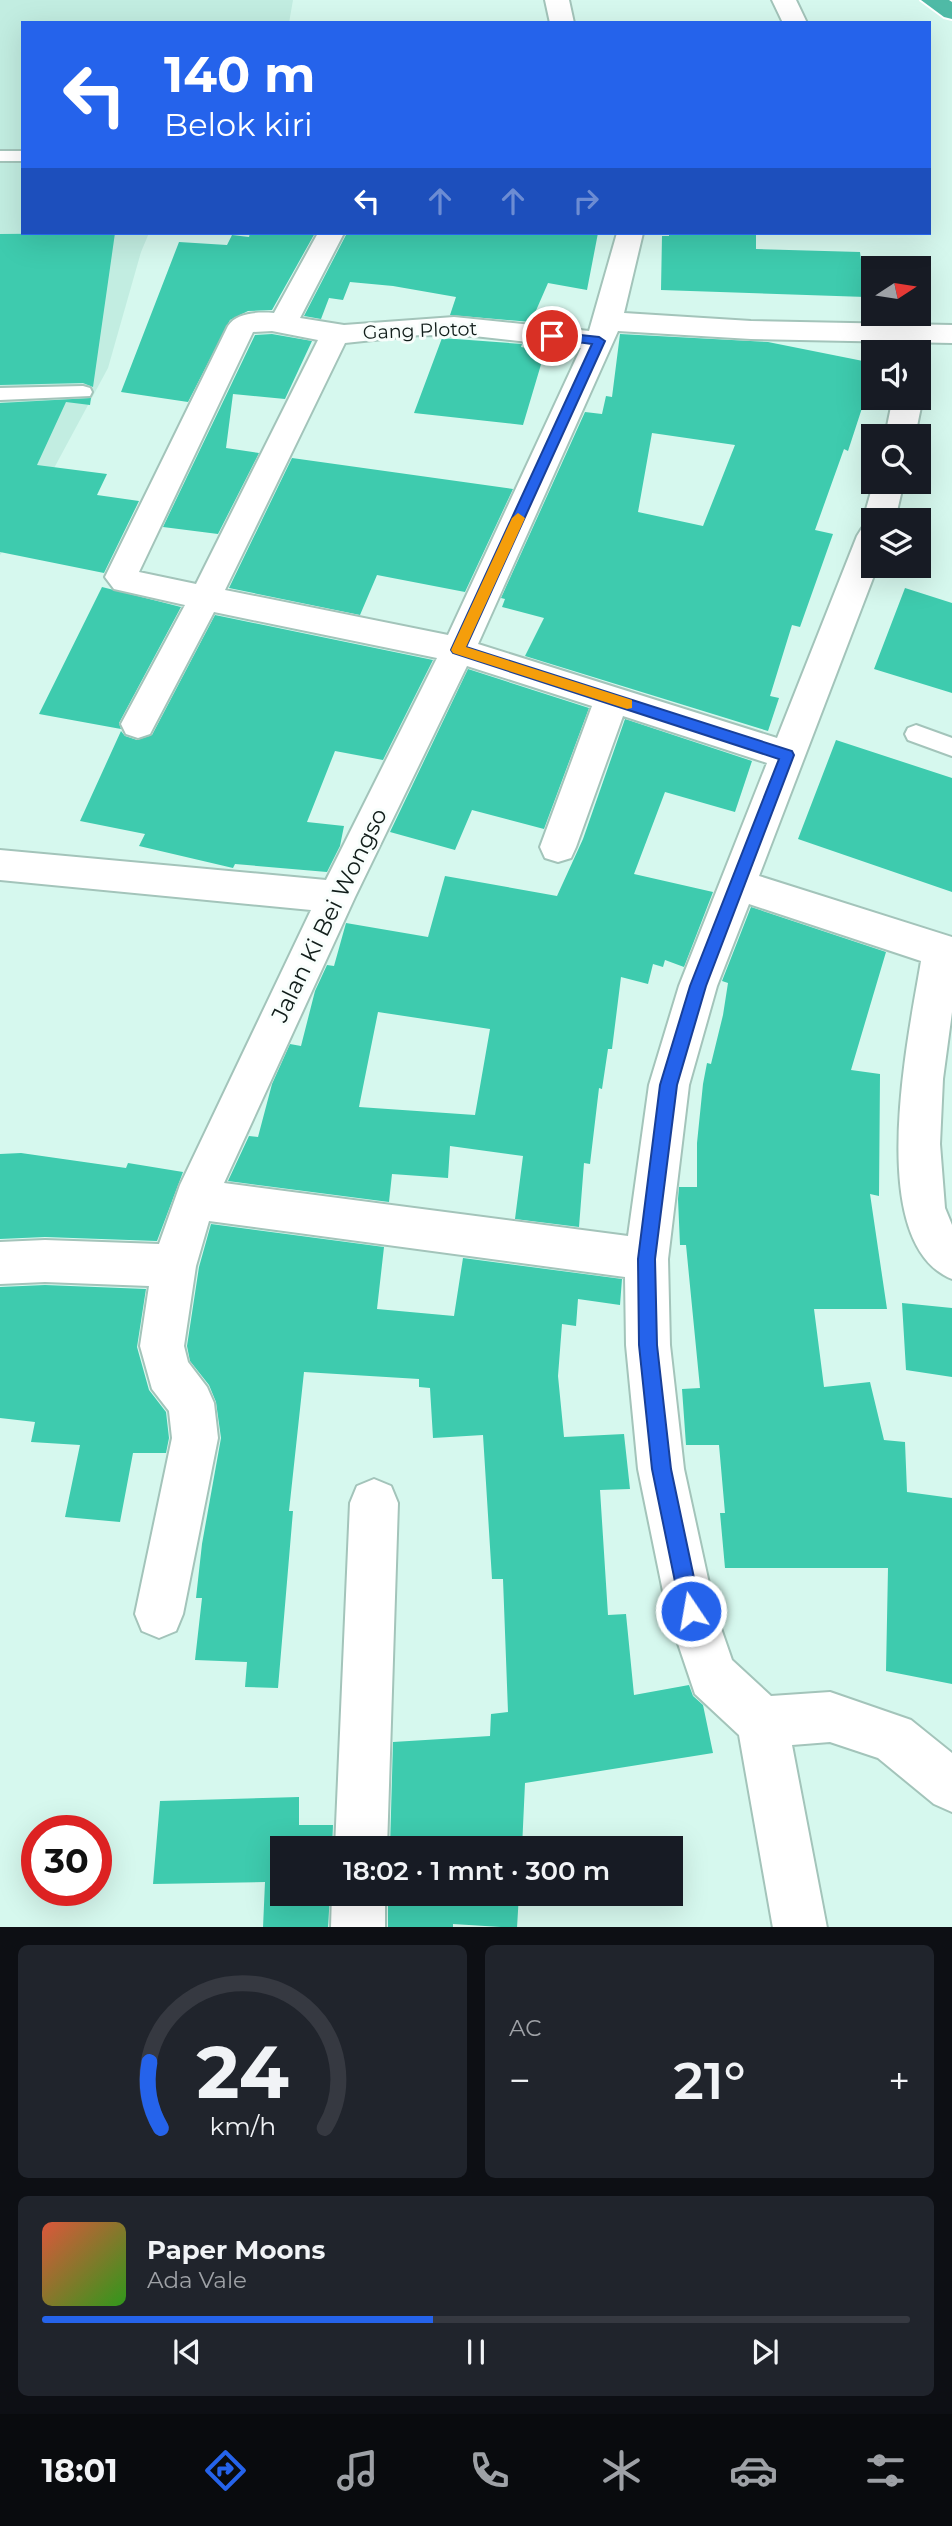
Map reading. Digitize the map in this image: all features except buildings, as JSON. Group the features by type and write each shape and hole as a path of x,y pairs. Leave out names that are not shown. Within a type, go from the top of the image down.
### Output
{"highway":[{"path":"933,0 952,12"}],"street":[{"path":"557,0 562,21"},
{"path":"785,0 794,21"},
{"path":"282,325 330,235"},
{"name":"Jalan Ki Bei Wongso","path":"159,1614 195,1438 191,1402 168,1373 162,1346 174,1266 195,1199 337,897 458,650 603,331 629,235"},
{"name":"Gang Plotot","path":"206,596 125,582 121,574 242,326 258,321 336,333 435,326 603,331 762,330 892,340"},
{"path":"138,724 206,596 336,333"},
{"name":"Gang Plotot","path":"926,340 952,334"},
{"path":"800,1927 762,1722 713,1676 691,1611 661,1469 648,1345 646,1259 669,1085 698,986 861,567"},
{"path":"206,596 458,650 787,755"},
{"path":"558,847 612,699"},
{"path":"0,865 337,897"},
{"path":"737,885 947,952 921,1096 921,1167 924,1209 932,1232 952,1258"},
{"path":"195,1199 646,1259"},
{"path":"0,1263 45,1261 174,1266"},
{"path":"361,1836 374,1503"},
{"path":"762,1722 830,1717 893,1738 952,1786"},
{"path":"358,1927 359,1906"}],"lane":[{"path":"0,156 21,156"},
{"path":"0,394 83,392"},
{"path":"916,734 952,747"}],"shaded area":[{"path":"0,0 293,0 289,21 21,21 21,235 148,235 108,368 25,522 0,555"}],"slow traffic":[{"path":"518,518 458,650 627,704"}],"route":[{"path":"552,336 599,341 458,650 787,755 698,986 669,1085 646,1259 648,1345 661,1469 691,1611"}]}
